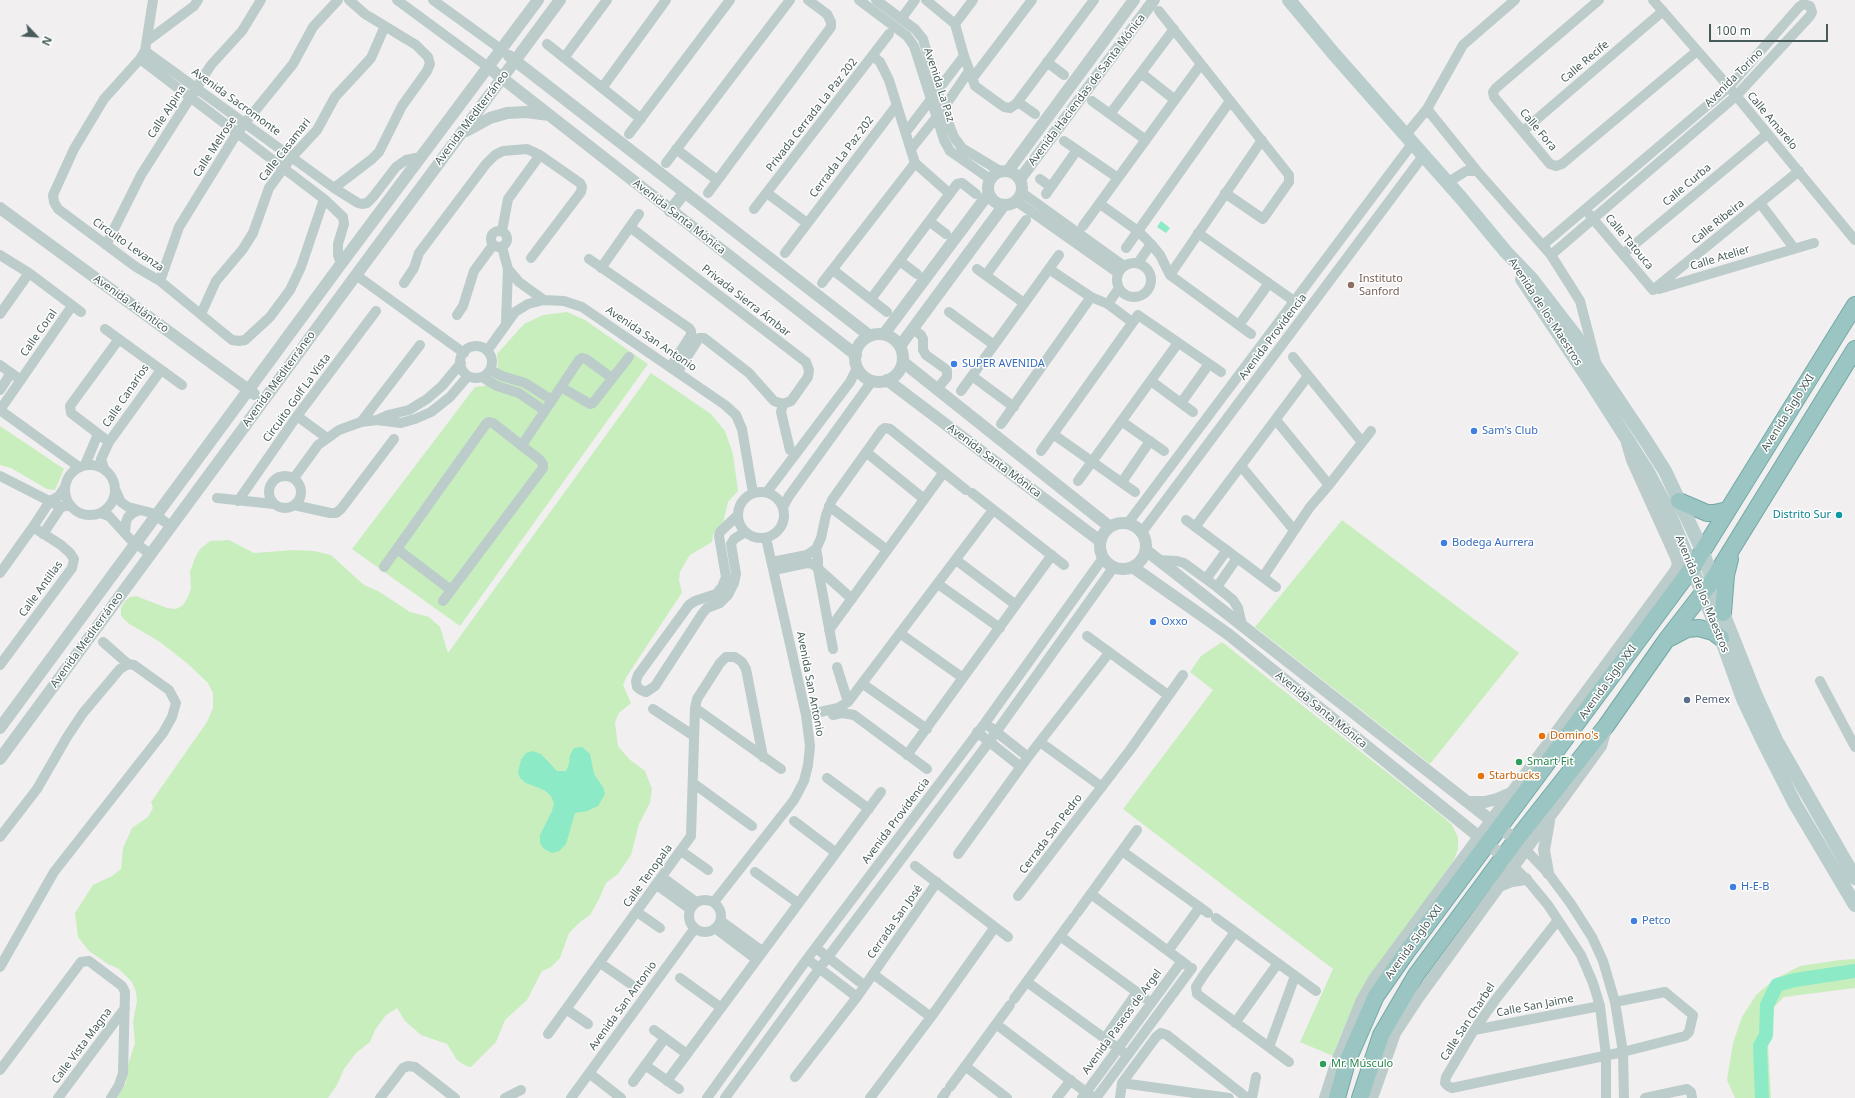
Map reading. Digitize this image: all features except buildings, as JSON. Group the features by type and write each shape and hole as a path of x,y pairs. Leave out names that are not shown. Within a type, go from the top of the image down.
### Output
{"highway":[{"name":"Avenida Siglo XXI","path":"1337,1098 1347,1062 1371,994 1406,952 1496,823 1534,782 1572,722 1666,594 1692,568 1855,304"},
{"name":"Avenida Siglo XXI","path":"1366,1096 1381,1035 1416,975 1462,924 1509,861 1667,639 1712,581 1855,349"},
{"path":"1679,500 1707,512 1714,513 1728,510"},
{"path":"1723,613 1726,575 1736,541"},
{"path":"1667,639 1687,629 1694,628 1707,629 1721,638"},
{"path":"1514,791 1534,782"}],"main road":[{"name":"Avenida de los Maestros","path":"1289,0 1506,252 1524,283 1665,471 1703,552 1723,613 1756,696 1776,740 1855,878"},
{"name":"Avenida de los Maestros","path":"1594,375 1667,508 1721,638 1743,699 1769,753 1795,804 1855,905"}],"street":[{"path":"154,0 144,50 191,99 324,199 341,215 345,220 338,244 338,254 341,264"},
{"name":"Circuito Levanza","path":"198,0 194,6 144,50 104,99 74,149 53,195 54,202 58,209 136,267 160,282 232,340 239,341 245,340 270,317 290,290 301,267 324,199"},
{"name":"Calle Alpina","path":"106,245 140,175 191,99 211,65 242,31 261,0"},
{"name":"Calle Melrose","path":"160,282 179,227 237,133 293,64 313,27 338,0"},
{"path":"334,188 379,152 402,106 427,72 430,64 428,57 416,45 365,14 349,0"},
{"path":"397,0 488,67"},
{"path":"433,0 502,50"},
{"name":"Avenida Mediterráneo","path":"0,728 137,544 341,264 538,0"},
{"name":"Avenida Mediterráneo","path":"0,759 263,400 560,0"},
{"path":"564,58 607,0"},
{"path":"602,88 666,0"},
{"path":"629,134 730,0"},
{"path":"666,163 790,0"},
{"path":"708,193 831,27 832,22 827,14 808,0"},
{"name":"Avenida La Paz","path":"859,0 907,36 914,46 930,100 962,148 1004,171"},
{"name":"Avenida La Paz","path":"876,0 915,29 923,39 938,91 939,113 944,140 950,151 990,180"},
{"path":"904,15 915,0"},
{"path":"926,0 955,24 964,56 976,86 1004,107 1010,108 1018,102 1094,0"},
{"path":"955,24 973,0"},
{"path":"911,150 939,113 1032,0"},
{"name":"Avenida Haciendas de Santa Mónica","path":"1004,171 1134,0"},
{"path":"1128,523 1294,301 1408,140 1463,44 1515,0"},
{"name":"Calle Fora","path":"1599,0 1493,92 1494,97 1550,164 1556,166 1562,164 1697,51"},
{"name":"Calle Amarelo","path":"1654,0 1729,87 1855,240"},
{"name":"Avenida Torino","path":"1543,245 1729,87 1799,6 1808,2 1811,9 1810,16 1736,96 1551,255"},
{"path":"1157,5 1290,178 1266,217 1263,219 1225,193"},
{"name":"Avenida Haciendas de Santa Mónica","path":"1020,180 1157,5"},
{"name":"Calle Recife","path":"1523,132 1663,11"},
{"name":"Calle Casamari","path":"201,314 216,281 244,249 253,233 269,188 283,168 317,130 335,97 371,58 385,26"},
{"path":"1110,114 1174,29"},
{"name":"Privada Cerrada La Paz 202","path":"754,210 889,34"},
{"path":"546,44 641,119"},
{"name":"Avenida Sacromonte","path":"144,50 352,200"},
{"name":"Avenida Santa Mónica","path":"502,50 684,193 870,336"},
{"path":"873,56 884,68 915,163 950,194"},
{"path":"906,132 964,56"},
{"path":"1047,62 1064,75"},
{"path":"1083,226 1201,64"},
{"name":"Avenida Santa Mónica","path":"488,67 551,115 670,211 856,355"},
{"path":"1140,73 1175,100"},
{"path":"1092,101 1146,140"},
{"path":"1126,248 1230,101"},
{"path":"1018,102 1035,114"},
{"name":"Cerrada La Paz 202","path":"785,253 897,105"},
{"path":"1427,109 1477,171 1551,255 1580,301 1594,375"},
{"path":"461,133 490,118 507,113 526,112 551,115"},
{"name":"Calle Curba","path":"1623,254 1767,134"},
{"path":"1170,275 1262,140"},
{"path":"1064,141 1118,178"},
{"path":"404,283 414,268 419,254 490,160 503,151 527,149 540,155 580,183 582,187 581,192 531,258"},
{"path":"676,149 717,180"},
{"path":"1040,179 1048,190 1077,150"},
{"path":"540,155 508,199 502,231 496,231 492,236 508,269 519,282 544,300"},
{"name":"Avenida Providencia","path":"1142,532 1423,156"},
{"name":"Avenida Mediterráneo","path":"352,200 362,204 366,203 373,197 396,167 406,160 421,157"},
{"path":"822,283 915,163"},
{"path":"1004,171 1015,173 1022,183 1019,197 1011,204 1004,205 993,200 989,193 988,187 990,180 1004,171"},
{"path":"1448,184 1466,171 1477,171"},
{"name":"Calle Ribeira","path":"1653,290 1798,171"},
{"path":"871,299 901,262 950,194 960,183 976,194"},
{"path":"670,211 684,193"},
{"path":"767,193 807,223"},
{"path":"884,334 989,193"},
{"path":"1019,197 1121,269"},
{"path":"1760,203 1794,248"},
{"path":"1100,204 1138,231 1151,244 1160,256 1170,275 1250,334"},
{"path":"900,346 1004,205"},
{"name":"Avenida Atlántico","path":"0,208 263,400"},
{"name":"Calle Tatouca","path":"1586,210 1653,290"},
{"path":"601,268 639,214"},
{"path":"986,275 1026,220"},
{"path":"930,222 946,234"},
{"name":"Privada Sierra Ámbar","path":"630,227 806,362 809,370 808,377 791,401 783,404"},
{"path":"1198,233 1294,301"},
{"name":"Calle Atelier","path":"1653,290 1814,243"},
{"path":"1138,263 1151,244"},
{"path":"457,315 463,306 474,271 498,246"},
{"name":"Calle Coral","path":"0,255 29,273 72,306 0,410"},
{"path":"961,391 1060,255"},
{"path":"589,259 692,331 674,369"},
{"path":"901,262 917,274"},
{"path":"1132,262 1138,263 1144,265 1149,271 1151,281 1145,293 1140,296 1130,296 1119,288 1117,283 1121,269 1132,262"},
{"path":"506,323 508,269"},
{"path":"977,269 1024,303"},
{"path":"1049,269 1091,297 1108,304 1132,322"},
{"path":"832,270 887,312"},
{"path":"0,314 29,273"},
{"path":"356,274 462,358 463,370 468,376 472,378 482,377 490,370 492,358 484,348 475,347 462,358 442,386 427,399 409,410 388,415 378,420"},
{"path":"1239,325 1269,283"},
{"path":"1108,304 1119,288"},
{"path":"1120,312 1130,296"},
{"path":"1001,424 1091,297"},
{"name":"Avenida San Antonio","path":"487,351 515,312 528,304 544,300 564,301 582,307 674,369 725,405 736,415 742,429 752,493"},
{"path":"72,306 81,312"},
{"name":"Circuito Golf La Vista","path":"238,501 297,416 376,311"},
{"path":"949,312 994,345"},
{"path":"1041,450 1138,315 1221,372"},
{"path":"105,329 118,339"},
{"path":"913,329 921,335 923,339 923,350 926,355 947,370 947,376 937,389"},
{"path":"767,492 850,382 857,368 856,355 861,342 870,336 884,334 895,340 900,346 903,354 903,362 900,370 887,380 872,381 862,375 857,368"},
{"path":"674,369 698,338 704,338 749,373 774,400 783,404 781,412 790,450"},
{"name":"Calle Canarios","path":"104,468 102,459 109,442 161,370 118,339 70,406 71,413 109,442"},
{"path":"1078,481 1178,343"},
{"path":"361,422 420,345"},
{"path":"561,387 590,404 629,357"},
{"path":"1293,357 1362,442"},
{"path":"522,445 579,360 582,358 612,378"},
{"name":"Avenida Santa Mónica","path":"903,362 1110,527"},
{"path":"1181,403 1209,364"},
{"path":"0,365 21,380"},
{"path":"161,370 182,385"},
{"path":"490,370 502,376 516,380 552,400"},
{"path":"0,390 11,373"},
{"path":"294,478 318,446 339,430 361,422 378,420 402,423 416,419 431,412 450,396 468,376"},
{"path":"972,376 1014,406"},
{"path":"1195,527 1308,376"},
{"path":"482,377 497,386 512,390 546,411"},
{"path":"512,390 516,380"},
{"name":"Avenida Santa Mónica","path":"887,380 1100,541"},
{"path":"783,507 789,496 872,381"},
{"path":"1151,381 1193,412"},
{"path":"0,410 82,466"},
{"path":"297,416 327,438"},
{"path":"1276,420 1329,485"},
{"path":"1121,421 1164,451"},
{"path":"384,567 486,424 489,422 493,423 540,460 543,464 543,468 443,601"},
{"path":"773,566 807,555 816,549 821,538 829,506 882,430 886,428 890,429 1064,565"},
{"path":"1263,577 1310,507 1371,431"},
{"name":"Avenida Siglo XXI","path":"1496,823 1514,791 1572,722 1613,658 1666,594 1676,570 1678,563 1632,460 1624,432"},
{"name":"Calle Canarios","path":"82,466 98,434"},
{"path":"1053,434 1135,492"},
{"path":"294,505 330,513 336,513 341,510 394,439"},
{"path":"1122,482 1150,442"},
{"path":"866,452 924,499"},
{"path":"0,573 50,501 59,496 65,487 69,476 82,466 94,465 104,468 112,478 121,502 128,507 157,515 171,526"},
{"path":"1241,466 1294,530"},
{"path":"829,630 944,472"},
{"path":"217,498 274,504 284,508 298,502 302,492 298,482 294,478 284,475 274,480 269,489 269,495 274,504"},
{"path":"0,477 50,501 78,512 84,514 100,513 109,516 137,544 150,554"},
{"path":"43,534 65,506 65,487"},
{"path":"100,513 112,502 115,489"},
{"path":"767,492 780,500 783,507 785,515 780,530 766,538 752,536 745,532 739,522 738,515 742,502 752,493 767,492"},
{"path":"829,506 887,550"},
{"path":"125,532 128,517 140,510"},
{"path":"807,718 838,708 848,702 864,684 993,510"},
{"path":"738,515 720,532 719,536 727,556 736,574 734,583 728,595 720,603 707,608 654,686 646,692 641,690 637,687 636,681 638,675 686,609 695,601 716,594 722,587 726,577 727,556 731,544 734,539 745,532"},
{"path":"1186,520 1276,587"},
{"path":"1120,523 1128,523 1142,532 1147,542 1147,551 1140,563 1134,568 1121,570 1113,568 1103,558 1100,549 1100,541 1104,532 1110,527 1120,523"},
{"name":"Calle Antillas","path":"0,665 72,568 74,559 70,553 33,527"},
{"name":"Avenida San Antonio","path":"714,902 794,800 804,781 808,765 810,746 807,718 766,538"},
{"path":"397,549 451,590"},
{"path":"816,549 818,569 833,649"},
{"path":"1206,579 1227,550"},
{"name":"Avenida Santa Mónica","path":"1147,551 1521,844"},
{"path":"907,755 1052,556"},
{"name":"Avenida Providencia","path":"707,1098 816,948 985,723 1103,558"},
{"path":"1216,587 1237,558"},
{"path":"956,560 1016,605"},
{"path":"1158,560 1184,563 1206,579 1233,600 1238,608 1242,625"},
{"path":"773,566 807,563 813,564 852,599"},
{"path":"726,1098 989,742 1113,568"},
{"name":"Avenida Santa Mónica","path":"1134,568 1228,634 1509,861"},
{"path":"938,584 1000,628"},
{"path":"686,609 699,618"},
{"path":"901,634 963,678"},
{"path":"1087,636 1168,695"},
{"path":"0,967 3,956 54,872 164,733 172,717 176,703 169,690 134,665 128,664 103,642"},
{"path":"958,854 1028,757 1109,653"},
{"name":"Calle Tenopala","path":"548,1034 660,881 691,836 695,708 698,699 720,663 726,657 735,658 742,662 746,669 763,757"},
{"path":"0,837 37,789 67,738 87,708 120,669 128,664"},
{"path":"837,667 848,702"},
{"name":"Cerrada San Pedro","path":"1018,896 1102,786 1183,675"},
{"path":"1820,681 1855,747"},
{"path":"864,684 926,729"},
{"path":"695,708 781,769"},
{"path":"653,709 694,736"},
{"path":"807,718 842,713 854,715 927,770"},
{"path":"985,723 1028,757"},
{"name":"Avenida Siglo XXI","path":"1521,844 1551,815 1600,746 1606,726"},
{"path":"977,732 1021,767"},
{"path":"1370,750 1383,735"},
{"path":"1040,742 1102,786"},
{"path":"827,778 869,809"},
{"path":"693,783 752,826"},
{"path":"1468,802 1485,802 1497,799 1514,791"},
{"path":"667,1080 881,792"},
{"path":"1548,873 1544,850 1546,833 1551,815"},
{"path":"1456,818 1468,845 1466,856"},
{"path":"794,821 835,852"},
{"path":"946,1092 1137,830"},
{"name":"Avenida Siglo XXI","path":"1325,1098 1336,1064 1371,994 1415,922 1466,856 1483,840"},
{"path":"1521,844 1548,873 1571,904 1592,937 1602,961 1615,1002 1623,1052 1624,1098"},
{"path":"681,851 708,870"},
{"path":"1122,851 1316,991"},
{"path":"1509,861 1548,905 1581,955 1593,983 1600,1006 1606,1056 1606,1098"},
{"name":"Avenida Siglo XXI","path":"1462,924 1496,888 1509,861"},
{"name":"Cerrada San José","path":"915,866 1008,937"},
{"path":"755,872 798,903"},
{"path":"1496,888 1512,881 1526,879"},
{"path":"660,881 693,905"},
{"name":"Cerrada San José","path":"795,1077 857,997 937,882"},
{"path":"1091,894 1203,976"},
{"path":"705,899 714,902 720,910 718,924 705,932 695,928 690,922 689,916 693,905 705,899"},
{"path":"637,912 660,928"},
{"path":"1168,951 1208,913"},
{"name":"Calle San Charbel","path":"1558,920 1496,999 1474,1030 1446,1077 1445,1083 1452,1088 1606,1056"},
{"path":"718,924 759,955"},
{"path":"870,1098 931,1017 995,927"},
{"name":"Avenida San Antonio","path":"571,1098 695,928"},
{"path":"1235,932 1196,987 1197,994 1289,1062"},
{"path":"1060,936 1141,995 1105,1038"},
{"path":"816,948 865,986"},
{"path":"808,959 857,997"},
{"name":"Calle Vista Magna","path":"0,1070 82,962 89,961 122,986 125,992 123,1073 119,1085 111,1098"},
{"name":"Avenida Paseos de Argel","path":"1090,1096 1118,1048 1182,961"},
{"path":"600,963 634,987"},
{"path":"1235,1023 1278,963"},
{"path":"996,1024 1090,1096 1127,1055 1192,968"},
{"name":"Cerrada San José","path":"873,974 931,1017"},
{"path":"1269,1047 1295,976"},
{"path":"680,978 720,1007"},
{"path":"1027,982 1127,1055"},
{"path":"1606,1056 1685,1036 1689,1032 1693,1015 1664,992 1615,1002"},
{"name":"Calle San Jaime","path":"1474,1030 1600,1006"},
{"name":"Calle Vista Magna","path":"58,1098 125,1008"},
{"path":"566,1009 588,1024"},
{"path":"654,1030 687,1054"},
{"path":"1120,1098 1122,1082 1156,1037 1161,1033 1167,1035 1247,1098"},
{"path":"633,1082 664,1038"},
{"path":"645,1065 679,1089"},
{"path":"380,1098 403,1068 408,1066 415,1067 455,1098"},
{"path":"965,1066 1007,1098"},
{"path":"589,1073 621,1098"},
{"path":"1252,1098 1256,1077"},
{"path":"1057,1098 1071,1080"},
{"path":"1122,1082 1229,1098"},
{"path":"1645,1098 1687,1089 1692,1098"},
{"path":"505,1098 521,1090"}],"shaded area":[{"path":"1161,221 1170,228 1166,233 1157,227"},
{"path":"567,312 585,320 648,364 460,626 352,549 475,387 484,386 494,375 498,366 497,354 524,324 543,315"},
{"path":"651,373 711,414 725,431 733,454 738,491 728,502 723,523 716,529 712,542 690,555 685,563 680,572 679,580 682,592 681,594 627,676 623,685 631,703 619,713 615,722 618,746 629,759 645,771 652,789 650,803 639,824 631,855 618,874 606,883 590,915 569,933 560,958 551,967 542,971 527,1000 505,1020 496,1042 471,1067 466,1066 457,1060 447,1044 421,1035 405,1021 397,1008 386,1015 375,1030 370,1042 356,1053 344,1069 337,1085 328,1098 117,1098 126,1083 128,1065 135,1043 133,1022 137,1001 136,992 132,982 119,969 108,964 89,951 78,937 75,913 93,885 112,876 121,869 123,848 132,828 148,817 153,808 151,802 207,722 213,708 213,693 208,683 188,664 160,642 128,623 121,616 121,608 125,601 130,597 136,596 167,608 176,609 183,605 191,588 190,572 195,558 200,549 210,541 229,540 254,553 294,550 314,551 331,555 364,585 378,591 410,612 429,617 440,627 448,653"},
{"path":"0,426 64,469 55,490 47,489 11,468 0,465"},
{"path":"1342,520 1519,653 1430,764 1255,627"},
{"path":"1222,642 1441,815 1452,825 1458,837 1458,849 1454,860 1367,985 1346,1023 1333,1056 1300,1042 1333,969 1123,809 1213,690 1190,672 1201,656"},
{"path":"582,747 590,754 594,774 603,787 605,794 598,806 587,811 575,813 566,844 559,851 552,853 544,849 540,843 540,835 554,804 551,796 544,790 526,783 520,778 518,772 521,760 526,753 533,751 541,754 557,771 566,771 569,764 570,755 574,748"},
{"path":"1855,959 1855,988 1784,997 1774,1007 1768,1045 1771,1098 1735,1098 1727,1080 1733,1043 1742,1017 1756,995 1775,979 1800,966"}],"waterway":[{"path":"1762,1098 1760,1046 1766,1035 1767,1005 1777,985 1795,980 1855,971"}],"place":[{"name":"Instituto Sanford","path":"1351,285"},
{"name":"SUPER AVENIDA","path":"954,364"},
{"name":"Sam's Club","path":"1474,431"},
{"name":"Distrito Sur","path":"1839,515"},
{"name":"Bodega Aurrera","path":"1444,543"},
{"name":"Oxxo","path":"1153,622"},
{"name":"Pemex","path":"1687,700"},
{"name":"Domino's","path":"1542,736"},
{"name":"Smart Fit","path":"1519,762"},
{"name":"Starbucks","path":"1481,776"},
{"name":"H-E-B","path":"1733,887"},
{"name":"Petco","path":"1634,921"},
{"name":"Mr. Músculo","path":"1323,1064"}]}
